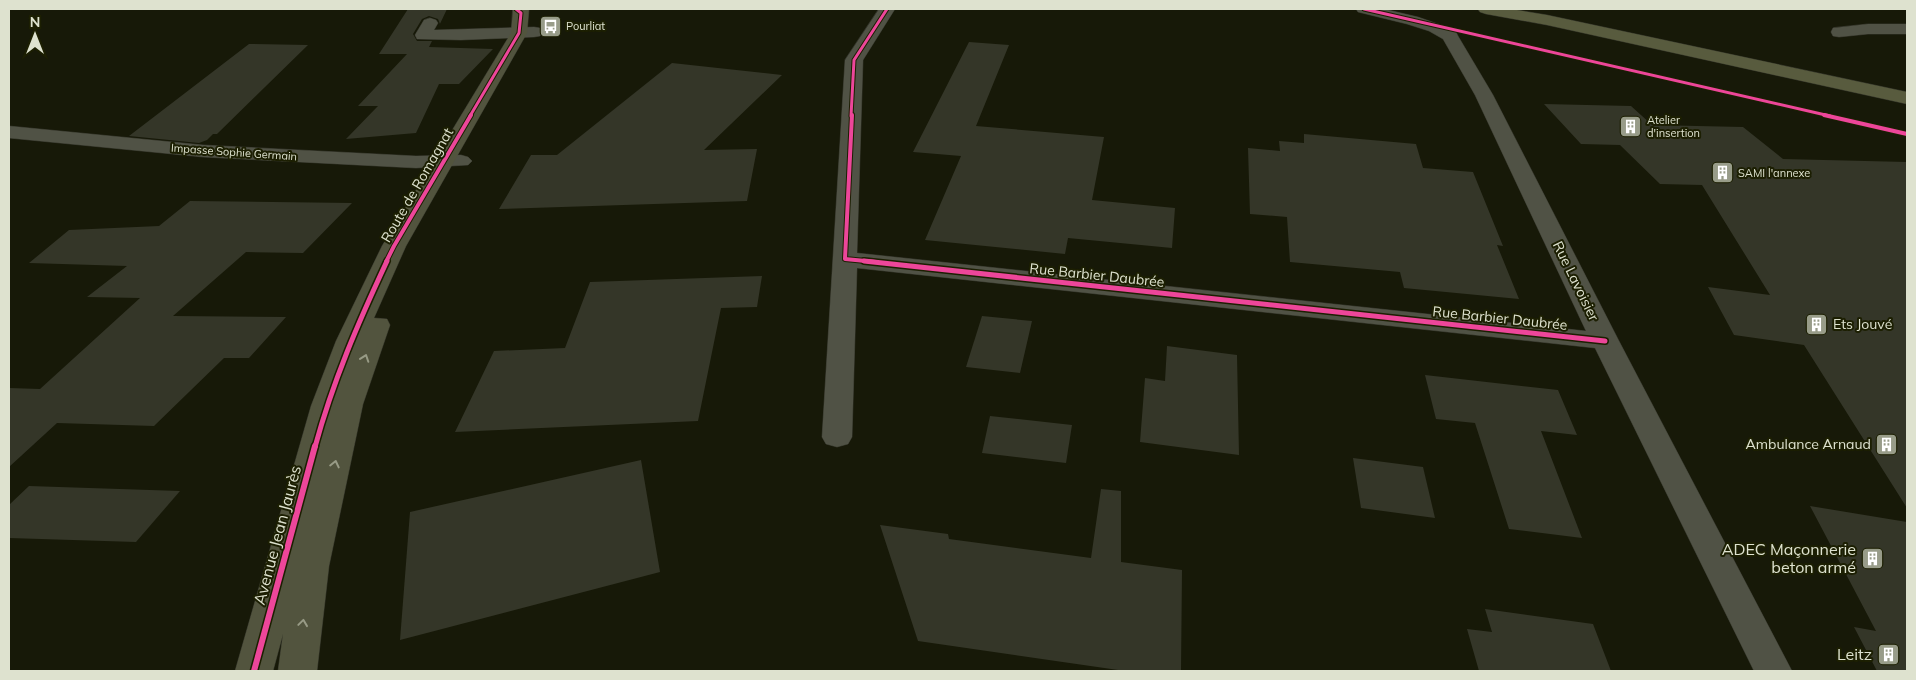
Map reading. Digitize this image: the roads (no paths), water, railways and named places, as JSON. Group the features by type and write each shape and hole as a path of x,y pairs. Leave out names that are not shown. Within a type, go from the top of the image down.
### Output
{"highway":[{"path":"1486,9 1566,24 1907,98"},
{"path":"1544,9 1907,86"}],"main road":[{"name":"Route de Romagnat","path":"521,9 526,32"},
{"name":"Route de Romagnat","path":"337,405 350,341 394,246 451,162 526,32 537,24 538,9"},
{"name":"Avenue Jean Jaurès","path":"254,671 337,405"},
{"path":"297,671 311,566 337,405"}],"street":[{"path":"838,437 854,60 887,9"},
{"name":"Rue Lavoisier","path":"1364,9 1412,20 1435,28 1450,36 1484,95 1605,341 1772,671"},
{"path":"430,23 424,35 526,32"},
{"path":"1839,32 1868,29 1907,29"},
{"name":"Impasse Sophie Germain","path":"9,132 203,151 451,162"},
{"name":"Rue Barbier Daubrée","path":"845,259 1605,341"}],"place":[{"name":"Pourliat","path":"550,26"},
{"name":"Atelier d'insertion","path":"1631,126"},
{"name":"SAMI l'annexe","path":"1722,173"},
{"name":"Ets Jouvé","path":"1817,324"},
{"name":"Ambulance Arnaud","path":"1887,444"},
{"name":"ADEC Maçonnerie beton armé","path":"1872,558"},
{"name":"Leitz","path":"1888,654"}]}
